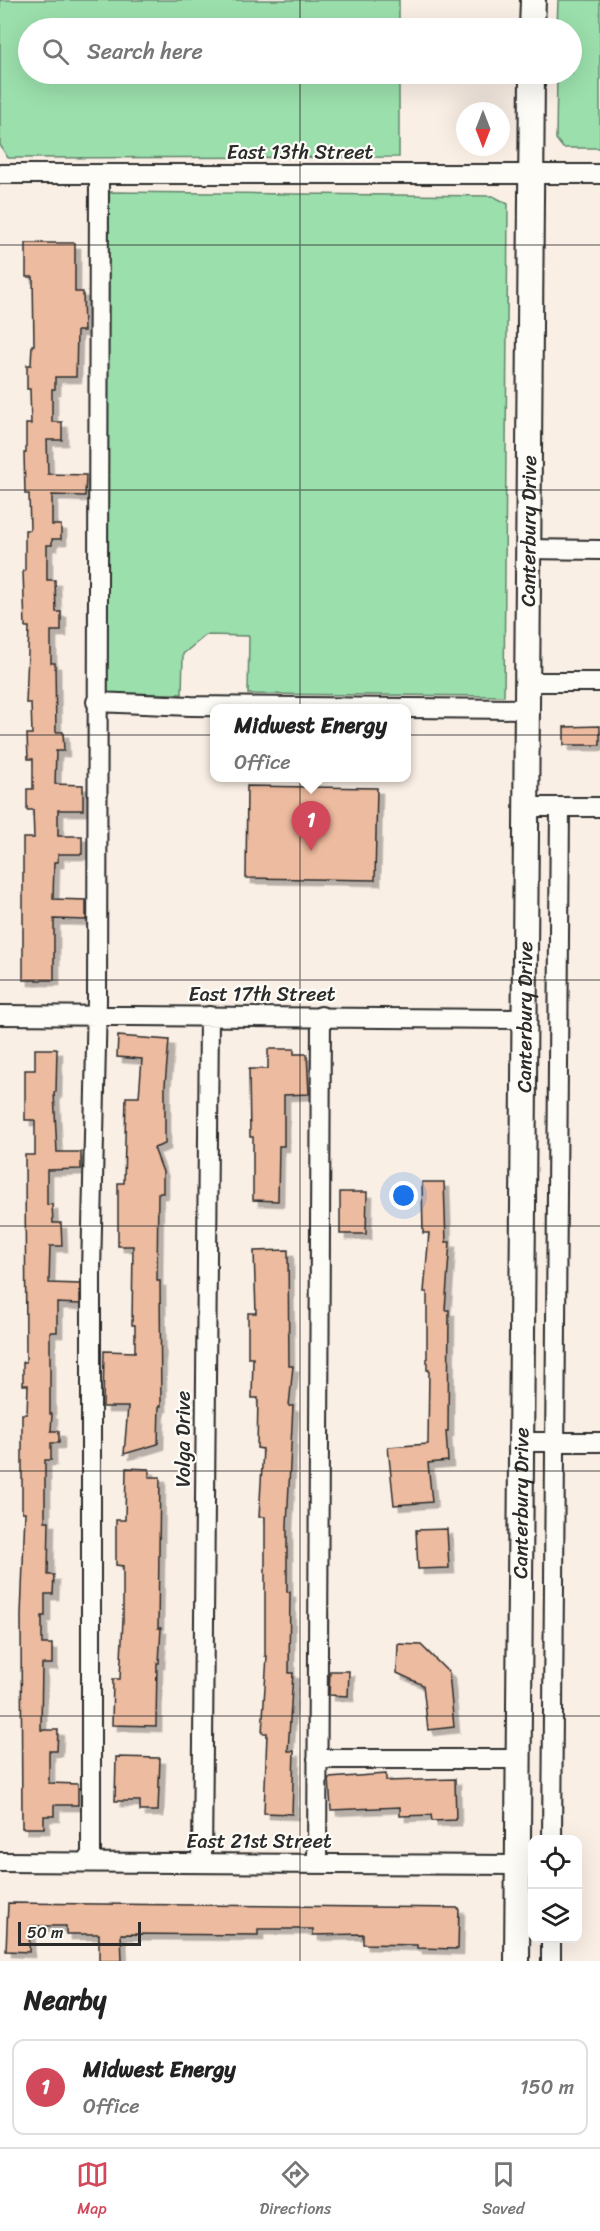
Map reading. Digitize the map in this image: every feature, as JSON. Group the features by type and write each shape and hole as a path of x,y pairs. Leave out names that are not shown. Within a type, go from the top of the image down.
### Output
{"main road":[{"path":"532,18 533,0"},
{"name":"Canterbury Drive","path":"518,1961 532,84"}],"street":[{"name":"East 13th Street","path":"0,174 600,174"},
{"path":"91,1863 91,1273 97,1015 99,174"},
{"path":"527,549 600,550"},
{"path":"527,682 600,682"},
{"path":"96,702 210,706"},
{"path":"411,708 527,709"},
{"path":"526,807 600,807"},
{"path":"552,1835 560,807"},
{"name":"East 17th Street","path":"0,1015 524,1018"},
{"name":"Volga Drive","path":"202,1863 209,1016"},
{"path":"317,1864 321,1016"},
{"path":"521,1442 600,1442"},
{"path":"317,1759 519,1759"},
{"name":"East 21st Street","path":"0,1862 518,1865"},
{"path":"551,1943 551,1961"}],"green space":[{"path":"0,0 399,0 399,18 18,18 18,84 399,84 399,157 8,158 0,145"},
{"path":"558,0 600,0 600,148 563,148 556,139 557,84 582,84 582,18 557,18"},
{"path":"109,192 493,196 508,204 504,696 248,694 249,636 206,635 183,654 182,694 103,693"}],"building":[{"path":"26,243 75,243 75,292 83,292 84,331 77,331 76,377 55,377 55,389 52,389 52,422 62,422 62,440 47,440 48,474 86,475 85,496 52,495 52,525 61,525 61,539 52,539 52,545 47,545 47,580 55,580 56,612 61,612 61,631 51,631 51,663 55,663 56,732 63,732 64,751 56,751 55,784 83,785 83,810 58,810 58,836 82,836 82,854 58,854 58,862 54,862 53,899 86,900 86,920 54,919 54,980 23,980 23,838 34,838 33,810 27,810 27,789 33,789 33,759 28,759 27,734 32,734 31,703 26,703 29,627 25,627 23,571 25,571 25,530 30,530 29,494 25,494 24,453 26,453 26,424 31,424 27,365 31,365 32,345 34,345 33,277 26,277"},
{"path":"600,726 600,745 564,745 564,727"},
{"path":"247,786 377,788 375,880 246,878"},
{"path":"118,1036 169,1040 165,1085 165,1144 154,1148 163,1172 163,1193 158,1193 157,1281 160,1281 161,1406 159,1406 158,1444 124,1454 128,1407 103,1407 104,1351 135,1352 135,1325 132,1325 133,1246 118,1246 118,1183 124,1183 126,1097 139,1097 142,1059 117,1057"},
{"path":"35,1049 57,1049 56,1092 54,1092 57,1152 81,1152 81,1169 47,1170 47,1205 52,1204 53,1223 61,1223 62,1246 50,1246 49,1283 80,1284 80,1304 57,1303 57,1332 50,1332 51,1431 59,1431 59,1443 51,1443 51,1460 45,1460 45,1521 49,1521 48,1575 54,1575 53,1594 45,1594 45,1616 42,1616 42,1644 52,1644 52,1664 42,1664 41,1730 58,1730 57,1751 49,1751 49,1783 78,1784 78,1805 54,1805 54,1816 44,1816 44,1828 22,1828 21,1615 25,1512 22,1512 22,1414 27,1414 28,1385 23,1385 23,1362 26,1362 25,1155 35,1155 35,1120 25,1120 25,1070 35,1070"},
{"path":"268,1049 294,1049 294,1054 307,1054 309,1094 284,1095 284,1146 279,1146 278,1201 253,1200 253,1137 250,1137 249,1069 268,1069"},
{"path":"422,1182 444,1182 446,1242 450,1242 445,1310 449,1310 448,1431 446,1431 448,1461 428,1463 432,1502 394,1505 388,1447 428,1444 427,1292 424,1292 429,1233 423,1233"},
{"path":"340,1192 367,1192 366,1234 340,1234"},
{"path":"288,1250 289,1366 293,1366 289,1406 293,1406 287,1525 287,1592 290,1592 289,1673 293,1673 288,1751 294,1751 292,1814 264,1813 267,1733 262,1733 267,1656 265,1656 265,1517 259,1517 263,1449 257,1448 258,1398 252,1398 253,1358 248,1358 248,1313 256,1313 254,1251"},
{"path":"126,1468 149,1469 149,1477 160,1477 158,1628 161,1628 159,1663 157,1663 156,1726 112,1725 113,1679 120,1679 123,1620 123,1566 116,1565 116,1520 125,1520"},
{"path":"447,1529 449,1568 418,1569 416,1530"},
{"path":"398,1644 421,1645 449,1673 454,1727 428,1730 423,1685 397,1673"},
{"path":"330,1671 349,1671 348,1696 329,1695"},
{"path":"116,1757 160,1758 158,1811 140,1811 140,1801 115,1801"},
{"path":"386,1774 386,1781 455,1779 456,1820 432,1821 431,1815 400,1816 400,1807 331,1810 329,1778"},
{"path":"8,1903 459,1908 458,1949 417,1948 417,1945 363,1944 363,1934 313,1935 313,1929 258,1929 258,1935 121,1934 122,1961 99,1961 99,1934 66,1934 66,1926 30,1926 29,1952 6,1951"}],"place":[{"name":"Midwest Energy","path":"311,851"}]}
